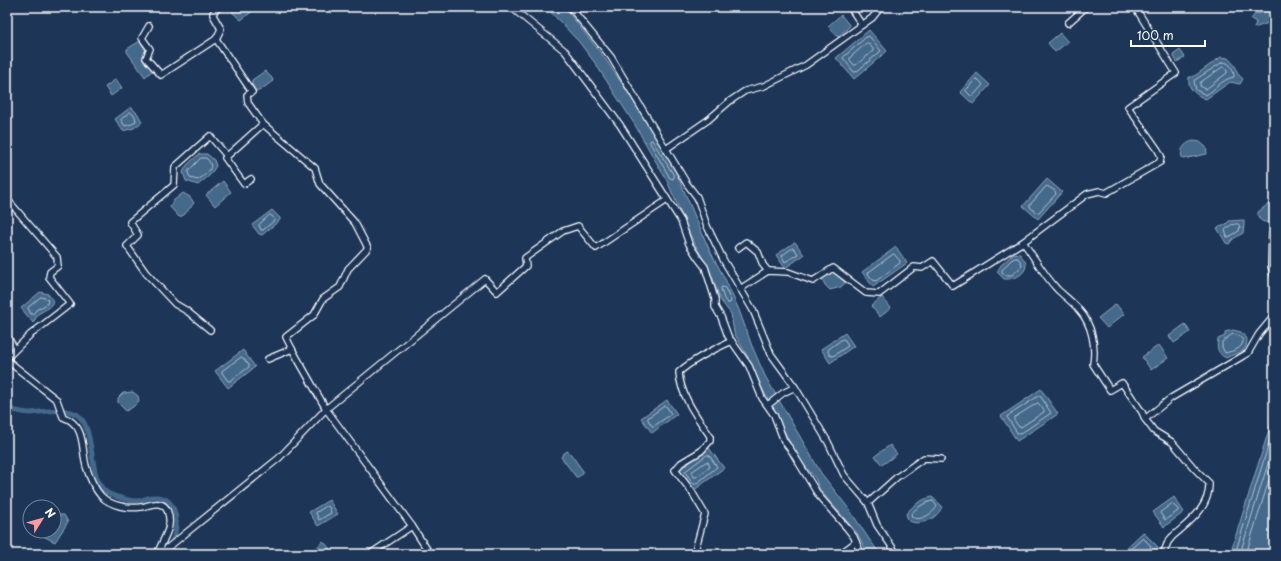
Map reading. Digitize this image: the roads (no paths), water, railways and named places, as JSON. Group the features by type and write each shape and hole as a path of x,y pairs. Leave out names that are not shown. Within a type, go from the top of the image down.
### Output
{"street":[{"path":"149,26 142,38 150,49 146,58 161,75 216,39 221,29 213,13 219,7"},
{"path":"511,7 565,51 620,125 681,221 690,244 705,267 715,299 715,307 728,336 749,366 762,398 774,416 784,441 819,496 847,528 856,542 861,554"},
{"path":"570,7 612,57 666,149 697,197 707,226 724,261 753,310 771,354 795,387 828,442 844,475 868,503 877,525 897,554"},
{"path":"850,7 862,25"},
{"path":"666,149 708,120 745,91 764,86 806,65 872,18 881,7"},
{"path":"1068,23 1086,7"},
{"path":"740,290 768,271 788,272 813,281 833,268 866,293 879,294 914,267 922,268 933,261 953,286 1023,242 1087,194 1099,191 1106,193 1160,161 1161,156 1158,150 1128,107 1176,72 1135,7"},
{"path":"216,39 252,92 247,95 248,102 263,124 315,168 320,184 355,223 368,248 348,269 340,287 323,299 314,315 286,336 326,409 412,526 430,554"},
{"path":"227,156 263,124"},
{"path":"210,330 187,311 175,304 146,272 127,246 138,235 130,222 174,185 174,167 210,136 227,156 225,158 244,184 251,179"},
{"path":"7,199 57,257 58,266 50,272 49,276 70,304 15,349 8,358 8,361 57,400 63,417 71,419 79,430 82,438 86,465 92,482 102,496 115,504 131,508 143,507 153,503 161,504 166,508 168,513 168,530 157,554"},
{"path":"160,554 279,458 326,409 485,279 497,292 526,266 525,258 563,231 578,226 596,248 667,200"},
{"path":"1274,231 1272,235 1271,266 1274,277"},
{"path":"738,248 746,242 758,252 763,265 768,271"},
{"path":"1023,242 1057,289 1079,309 1087,321 1092,335 1094,354 1093,364 1110,390 1122,383 1142,412 1145,420 1154,431 1172,442 1194,468 1210,483 1207,499 1203,507 1168,542 1163,554"},
{"path":"1145,420 1171,398 1248,353 1259,334 1274,316"},
{"path":"7,336 15,349"},
{"path":"696,554 696,547 705,514 692,492 675,470 681,463 701,451 710,441 710,436 689,404 679,378 679,372 686,366 718,347 732,342"},
{"path":"268,359 292,349"},
{"path":"768,405 779,396 795,387"},
{"path":"868,503 897,477 924,458 941,459"},
{"path":"370,554 412,526"},
{"path":"840,554 856,542"}],"water":[{"path":"230,7 258,7 241,20 233,13"},
{"path":"546,7 564,7 604,57 633,100 676,172 709,249 739,310 765,376 821,473 849,509 880,554 868,554 857,533 820,490 815,478 797,456 759,382 748,357 734,333 731,314 721,301 710,271 692,239 667,181 635,125 595,63 579,42"},
{"path":"1269,7 1274,7 1274,21 1254,28 1256,22 1251,19 1256,13 1260,14"},
{"path":"841,15 850,26 838,37 828,26"},
{"path":"869,30 887,51 854,79 836,58"},
{"path":"1060,33 1068,42 1055,52 1048,43"},
{"path":"140,41 145,49 153,70 145,77 127,52 127,49"},
{"path":"1180,50 1185,57 1177,62 1173,55"},
{"path":"1221,57 1228,58 1233,63 1236,67 1237,73 1243,79 1240,84 1230,82 1206,99 1199,96 1189,85 1189,77 1193,77"},
{"path":"265,71 273,81 259,91 256,91 252,84 252,80"},
{"path":"977,73 990,85 973,104 960,92"},
{"path":"116,79 122,88 111,96 105,87"},
{"path":"131,107 138,114 142,122 134,128 123,131 115,119"},
{"path":"1194,141 1200,142 1206,147 1207,154 1183,159 1181,153 1183,147"},
{"path":"199,154 207,154 214,160 216,166 210,175 198,185 186,181 183,172 187,165"},
{"path":"1047,179 1062,192 1038,219 1023,206"},
{"path":"223,181 231,192 215,206 206,195"},
{"path":"183,193 190,197 194,203 184,215 179,217 170,207 173,201"},
{"path":"1272,201 1274,202 1274,221 1265,222 1259,218 1258,212"},
{"path":"272,210 280,218 280,220 262,235 259,234 252,225"},
{"path":"1244,220 1243,233 1233,239 1229,244 1226,243 1217,228 1225,225 1229,221"},
{"path":"795,242 804,255 785,268 776,255"},
{"path":"896,247 907,263 873,287 862,272"},
{"path":"1014,253 1020,254 1025,261 1026,265 1024,272 1011,279 1004,279 997,272 1001,265"},
{"path":"832,272 836,272 845,283 841,287 830,290 825,285 822,278"},
{"path":"40,292 48,294 53,301 50,307 38,314 33,323 21,308"},
{"path":"882,297 891,308 880,317 871,306"},
{"path":"1116,304 1124,314 1107,328 1098,318"},
{"path":"1185,324 1190,332 1174,343 1169,336"},
{"path":"1233,330 1241,332 1247,339 1247,344 1241,352 1226,358 1221,355 1218,350 1218,339 1225,336 1225,332"},
{"path":"845,333 854,346 830,363 821,349"},
{"path":"1159,345 1168,358 1151,370 1142,357"},
{"path":"243,350 255,367 228,388 215,371"},
{"path":"1041,389 1058,414 1017,441 1001,416"},
{"path":"133,392 138,396 139,401 126,411 118,403 118,398 123,393"},
{"path":"667,400 677,414 652,433 641,418"},
{"path":"1274,413 1274,554 1230,554 1273,417"},
{"path":"890,445 897,454 882,465 875,456"},
{"path":"709,448 724,468 693,491 678,471"},
{"path":"567,451 583,471 580,476 576,477 561,457"},
{"path":"932,497 942,506 933,518 918,523 908,520 906,514 912,508 921,501"},
{"path":"1174,497 1184,512 1164,527 1153,512"},
{"path":"329,500 338,514 318,526 309,512"},
{"path":"62,515 64,515 68,522 62,531"},
{"path":"1143,532 1158,547 1151,554 1120,554"},
{"path":"49,539 57,539 55,542"},
{"path":"323,541 333,552 331,554 311,554"}],"waterway":[{"path":"7,409 25,413 56,410 66,411 80,417 89,436 96,474 100,484 106,492 116,497 133,501 151,497 161,497 171,504 176,516 176,523 173,539 166,554"}]}
